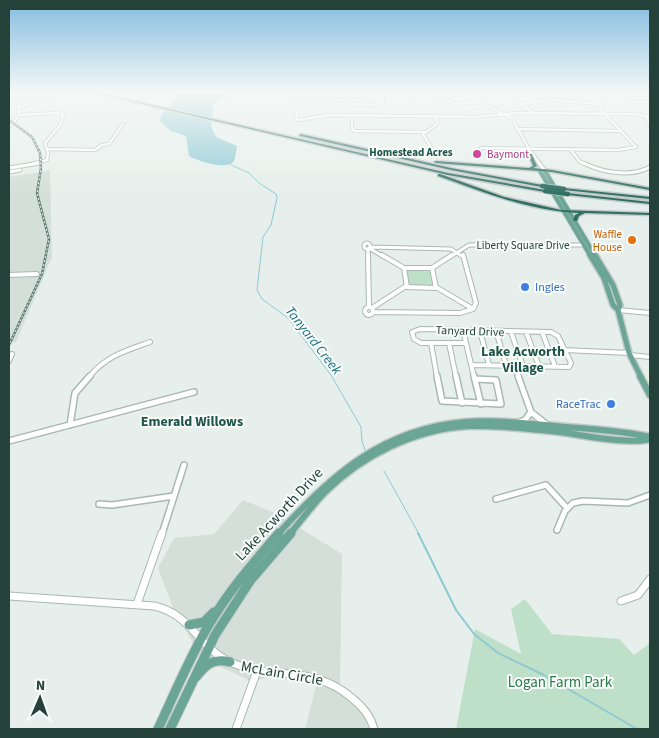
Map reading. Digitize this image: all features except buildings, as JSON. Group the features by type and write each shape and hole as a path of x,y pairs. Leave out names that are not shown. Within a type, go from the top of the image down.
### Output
{"highway":[{"path":"246,127 467,178 545,191 650,203"},
{"path":"268,127 470,173 542,186 650,198"},
{"path":"341,144 433,162 552,171 650,189"},
{"path":"529,169 535,167 530,154"},
{"path":"380,158 439,175 508,200 564,212 650,214"},
{"path":"575,220 577,215 584,213"}],"main road":[{"path":"543,170 564,212 585,244 599,260 616,292 620,305 618,310"},
{"path":"543,170 575,220 605,282 613,305 618,310 630,354 650,395"},
{"name":"Lake Acworth Drive","path":"158,729 201,639 243,575 314,494 347,468 390,443 417,431 446,424 476,421 547,425 648,440"},
{"name":"Lake Acworth Drive","path":"390,443 432,432 480,426 520,427 648,440"},
{"name":"Lake Acworth Drive","path":"170,729 208,648 228,614 250,582 314,502 347,468"},
{"path":"189,625 204,622 224,602"},
{"path":"189,687 210,662 219,659 230,662"}],"street":[{"path":"9,168 44,162 48,158 46,143 58,127"},
{"path":"47,150 95,150 102,145 109,144 121,127"},
{"path":"352,127 354,130 424,132 431,127"},
{"path":"481,148 571,151 633,150 636,147 618,127"},
{"path":"517,129 621,131"},
{"path":"517,129 543,170"},
{"path":"424,132 424,138 432,149"},
{"path":"529,149 530,154 543,170"},
{"path":"543,149 534,152 543,170"},
{"path":"571,151 580,162 596,169 628,173 641,172 650,167"},
{"path":"9,172 20,170"},
{"name":"Liberty Square Drive","path":"458,251 469,245 476,244 585,244"},
{"path":"369,248 404,268 432,268 458,251"},
{"path":"369,248 371,309"},
{"name":"Liberty Square Drive","path":"369,248 451,249 458,251 463,255 475,296 476,302 473,308"},
{"path":"404,268 406,286"},
{"path":"432,268 436,287"},
{"path":"9,275 37,274"},
{"path":"371,309 406,286 435,289 436,287 473,308"},
{"path":"371,309 460,313 473,308"},
{"path":"618,310 650,313"},
{"name":"Tanyard Drive","path":"431,343 416,342 412,337 412,332 420,329 555,333 564,350"},
{"path":"463,330 481,404"},
{"path":"480,331 489,365"},
{"path":"496,331 506,366"},
{"path":"511,332 523,366"},
{"path":"526,332 539,366"},
{"path":"542,332 555,366"},
{"path":"70,425 75,393 97,367 110,357 150,342"},
{"path":"466,343 431,343 442,401 481,404 502,403 496,380 475,379"},
{"path":"449,343 462,403"},
{"path":"564,350 650,356"},
{"path":"472,365 569,367 571,364 564,350"},
{"path":"9,361 12,354"},
{"path":"515,366 531,412 547,425"},
{"path":"9,440 194,392"},
{"path":"517,422 525,420 531,412"},
{"path":"137,604 184,465"},
{"path":"496,499 546,485 567,508"},
{"path":"557,530 567,508 574,502 580,500 597,503 630,502 650,494"},
{"path":"100,504 174,496"},
{"path":"621,601 638,595 650,579"},
{"name":"McLain Circle","path":"9,596 137,604 165,608 174,612 189,625 208,648 230,662 257,671 304,673 321,677 336,684 347,692 372,718 374,729"},
{"path":"236,729 257,671"}],"shaded area":[{"path":"50,170 52,257 16,342 9,344 9,177"},
{"path":"243,500 277,514 342,554 340,686 370,709 377,729 305,729 317,682 277,674 252,682 201,657 173,608 158,568 174,538 214,534"}],"green space":[{"path":"406,269 431,270 434,287 408,286"},
{"name":"Logan Farm Park","path":"525,599 552,634 619,639 634,655 650,643 650,729 456,729 475,629 521,654 511,609"}],"water":[{"path":"167,127 212,127 216,137 237,146 233,162 218,165 189,156 186,136 171,131"}],"waterway":[{"name":"Tanyard Creek","path":"229,164 249,173 259,183 276,194 277,198 271,225 263,237 257,290 262,299 288,318 331,375 361,427 362,441 366,453"},
{"name":"Tanyard Creek","path":"384,471 419,534"},
{"name":"Tanyard Creek","path":"418,533 456,610 474,634 498,653 544,675 637,729"}],"railway":[{"path":"9,345 42,274 49,239 37,193 41,168 40,153 32,137 19,127"}],"place":[{"name":"Baymont","path":"477,154"},
{"name":"Waffle House","path":"632,240"},
{"name":"Ingles","path":"525,287"},
{"name":"RaceTrac","path":"611,404"}],"district":[{"name":"Homestead Acres","path":"411,152"},
{"name":"Lake Acworth Village","path":"523,360"},
{"name":"Emerald Willows","path":"192,421"}]}
